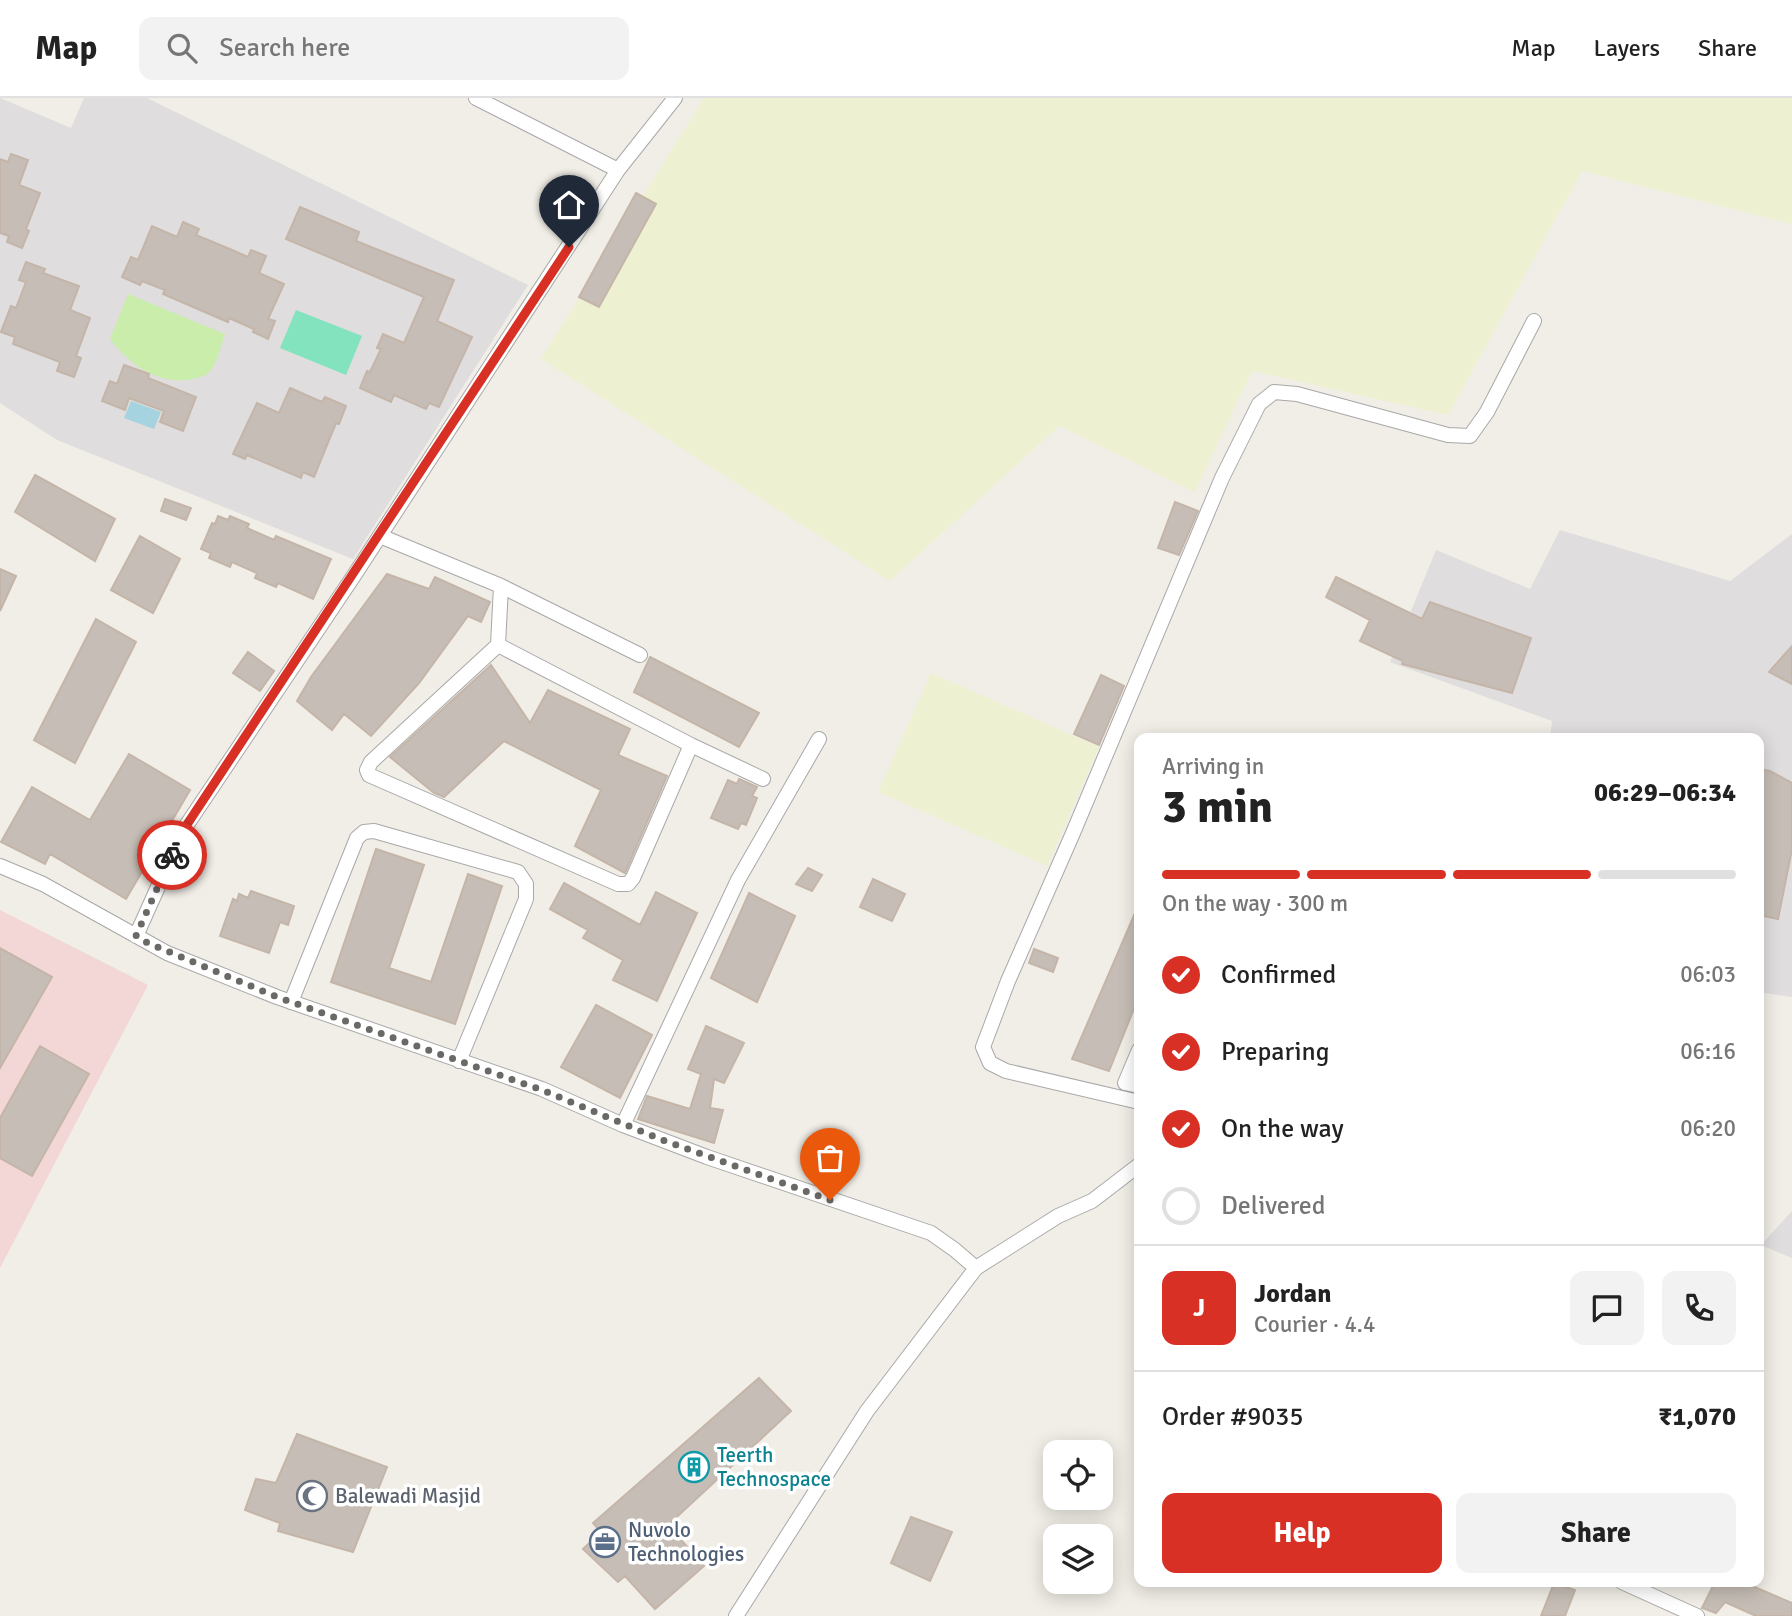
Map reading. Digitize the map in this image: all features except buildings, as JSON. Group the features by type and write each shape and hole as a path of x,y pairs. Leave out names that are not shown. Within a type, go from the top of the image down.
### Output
{"street":[{"path":"476,98 618,170"},
{"path":"136,936 184,829 380,536 618,170 675,98"},
{"path":"1134,1101 1006,1071 990,1063 983,1047 1008,981 1079,821 1222,478 1259,404 1274,392 1297,394 1448,435 1470,436 1487,412 1534,321"},
{"path":"380,536 501,586 640,655"},
{"path":"501,586 498,645 371,762 367,770 369,775 618,884 628,884 691,745"},
{"path":"498,645 691,745 763,779"},
{"path":"623,1125 738,880 819,739"},
{"path":"291,1002 357,838 364,832 374,831 518,872 526,884 526,899 459,1061"},
{"path":"0,866 43,884 167,953 291,1002 542,1090 623,1125 720,1161 931,1233 975,1268"},
{"path":"1134,1062 1125,1083 1134,1085"},
{"path":"736,1616 867,1411 975,1268 1058,1216 1092,1201 1134,1169"},
{"path":"1633,1587 1697,1616"}],"shaded area":[{"path":"0,98 71,128 84,98 147,98 528,285 353,559 57,440 0,403"},
{"path":"1560,530 1730,581 1792,534 1792,997 1764,993 1764,733 1551,733 1552,721 1390,662 1436,550 1530,589"},
{"path":"0,910 148,985 0,1268"},
{"path":"1792,1211 1792,1258 1764,1246 1764,1242"}],"green space":[{"path":"704,98 1792,98 1792,224 1582,171 1448,415 1252,371 1195,492 1059,426 890,581 541,359"},
{"path":"128,294 225,334 211,370 193,379 169,379 146,371 126,357 110,339"},
{"path":"296,310 362,336 346,375 280,348"},
{"path":"931,673 1099,747 1047,866 878,792"}],"water":[{"path":"131,401 161,412 154,429 124,418"}],"way so far":[{"path":"172,855 136,936 167,953 277,997 542,1090 623,1125 830,1200"}],"place":[{"name":"Teerth Technospace","path":"694,1467"},
{"name":"Balewadi Masjid","path":"312,1496"},
{"name":"Nuvolo Technologies","path":"605,1542"}],"route":[{"path":"172,855 184,829 569,247"}]}
